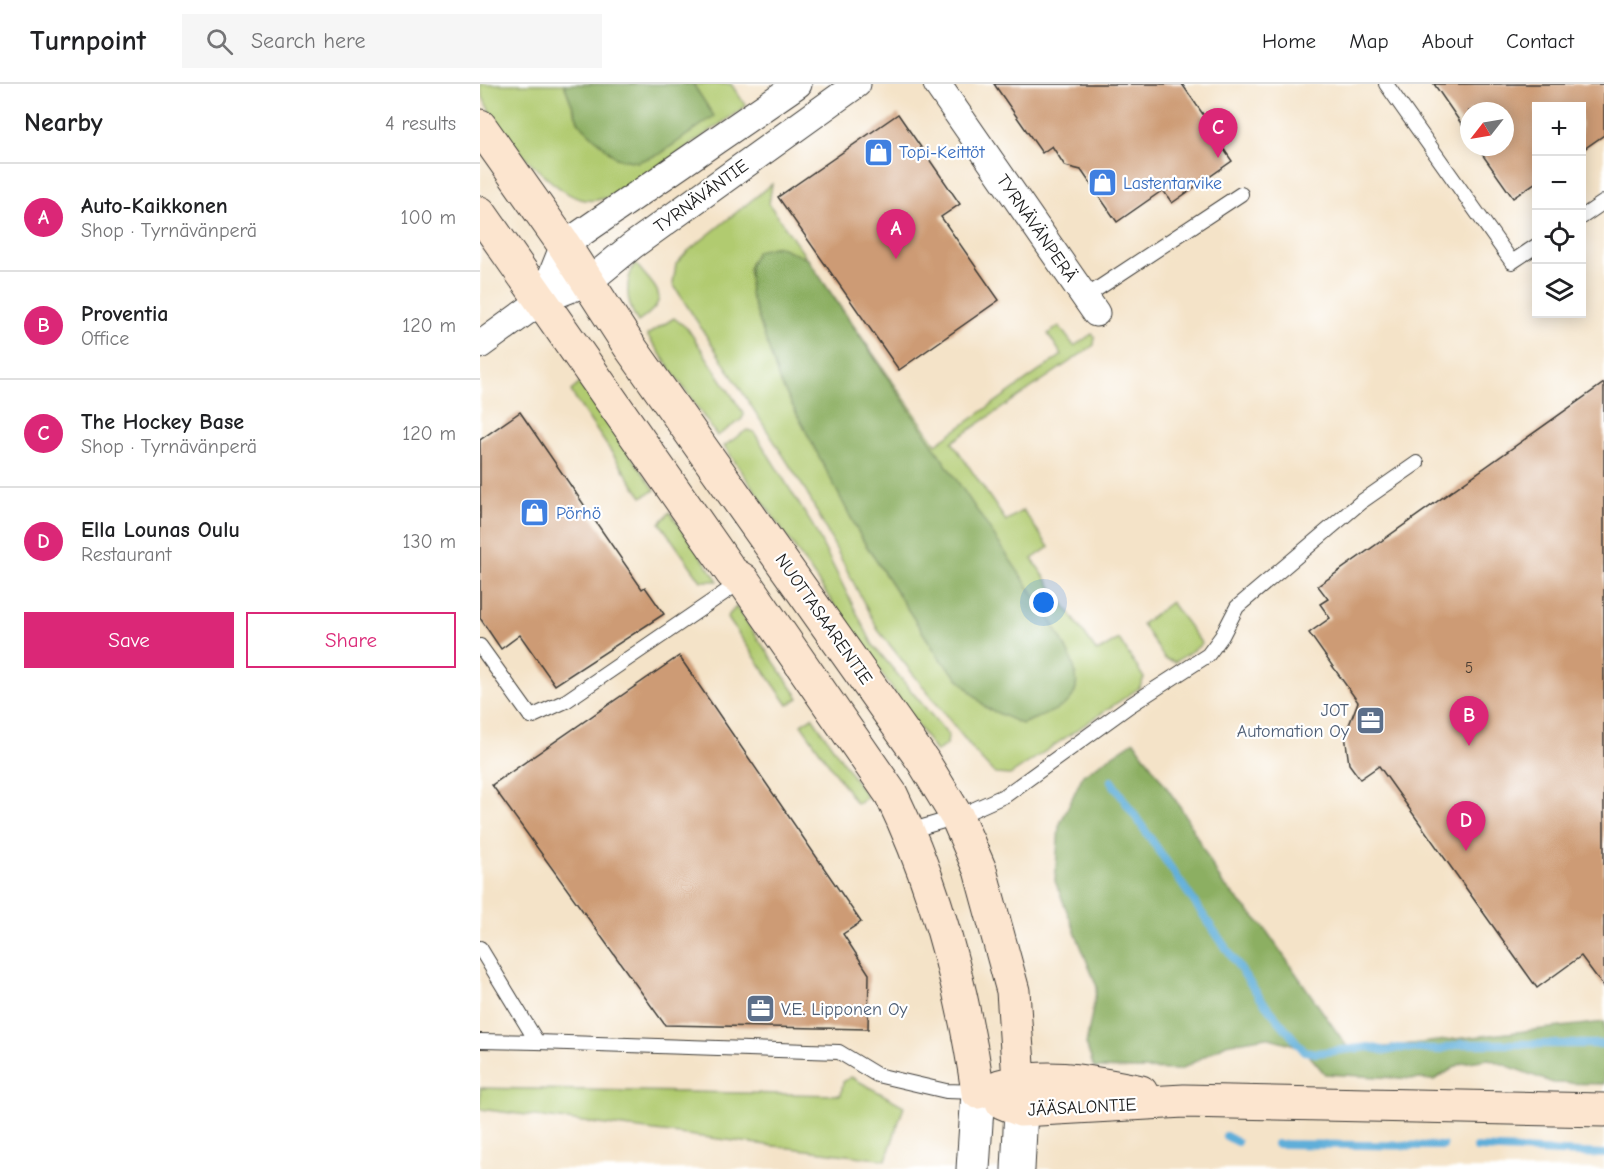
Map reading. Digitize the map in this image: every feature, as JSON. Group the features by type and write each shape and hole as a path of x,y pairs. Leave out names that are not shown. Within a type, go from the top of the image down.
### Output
{"main road":[{"name":"NUOTTASAARENTIE","path":"480,126 564,245 630,347 923,761 957,817 980,870 1013,992 1021,1095"},
{"path":"480,213 732,573 743,580 891,794 909,831 950,945 968,1021 978,1092"},
{"name":"JÄÄSALONTIE","path":"978,1092 1184,1101 1604,1110"}],"street":[{"name":"TYRNÄVÄNTIE","path":"564,245 798,84"},
{"name":"TYRNÄVÄNTIE","path":"480,345 542,300 588,282 632,246 857,84"},
{"name":"TYRNÄVÄNPERÄ","path":"938,84 1090,305"},
{"path":"542,300 564,245"},
{"path":"973,1169 978,1092"},
{"name":"NUOTTASAARENTIE","path":"1018,1169 1021,1095"}],"lane":[{"path":"1386,84 1512,262 1532,249"},
{"path":"1090,305 1241,194"},
{"path":"1586,214 1604,202"},
{"path":"909,831 957,817 1006,795 1129,706 1208,655 1244,601 1361,502 1417,463"},
{"path":"480,646 531,717 566,701 743,580"},
{"path":"480,948 537,1042"},
{"path":"480,1041 838,1052 877,1075 946,1092 978,1092"}],"green space":[{"path":"480,84 564,84 579,123 713,116 693,84 731,84 746,106 628,188 605,198 586,200 567,193 552,182 519,150 491,114 483,98"},
{"path":"564,84 693,84 714,116 660,154 637,162 616,158 579,123"},
{"path":"772,184 769,204 936,444 1062,355 1048,334 1059,326 1074,346 1092,334 1095,337 1094,345 952,442 1006,521 1023,510 1049,547 1032,559 1097,652 1119,639 1144,678 1139,688 1010,775 995,774 979,757 878,630 806,491 673,284 676,264 688,251"},
{"path":"778,246 808,259 1054,625 1069,653 1076,674 1074,694 1063,706 1022,724 986,708 940,659 862,539 779,380 750,293 749,266 757,251"},
{"path":"635,263 658,294 656,307 638,322 631,308 628,293 629,278"},
{"path":"674,318 688,329 744,414 742,419 717,436 647,335"},
{"path":"580,383 655,490 642,497 571,391"},
{"path":"747,430 754,432 813,526 873,645 948,735 947,744 936,752 724,446"},
{"path":"670,512 718,581 701,581 660,523"},
{"path":"1171,602 1202,644 1175,662 1165,659 1142,624"},
{"path":"736,607 799,698 788,705 727,617"},
{"path":"812,717 867,797 859,803 856,803 801,724"},
{"path":"1134,741 1181,808 1222,883 1263,926 1350,1051 1604,1022 1604,1084 1553,1083 1489,1059 1462,1063 1434,1080 1325,1074 1302,1047 1266,1037 1226,1044 1180,1070 1094,1068 1086,1044 1097,987 1055,881 1059,826 1083,775"},
{"path":"851,1077 904,1106 886,1160 480,1109 480,1088 841,1095 843,1082"}],"building":[{"path":"994,84 1182,84 1225,146 1223,148 1232,161 1172,203 1163,190 1117,222 1081,170 1065,166 1052,146 1042,153"},
{"path":"1434,84 1604,84 1604,135 1586,148 1586,102 1532,102 1532,185 1513,198 1483,156 1514,156 1514,102 1460,102 1460,122"},
{"path":"898,114 960,204 941,217 999,300 899,370 778,197"},
{"path":"1604,383 1604,987 1581,956 1537,988 1379,766 1360,779 1349,764 1345,735 1358,702 1309,633 1330,618 1320,604 1328,599 1318,586"},
{"name":"Pörhö","path":"520,412 642,589 645,587 664,614 555,685 520,635 501,649 480,618 480,440"},
{"path":"679,656 861,922 843,934 869,974 868,1029 665,1025 492,785"}],"waterway":[{"path":"1111,781 1261,999 1304,1051 1316,1053 1369,1047 1386,1051 1398,1048 1438,1050 1461,1044 1604,1044"},
{"path":"1226,1136 1237,1142"},
{"path":"1277,1144 1443,1146"},
{"path":"1477,1148 1604,1154"}],"place":[{"name":"Topi-Keittöt","path":"878,152"},
{"name":"The Hockey Base","path":"1218,158"},
{"name":"Lastentarvike","path":"1102,183"},
{"name":"Auto-Kaikkonen","path":"896,259"},
{"name":"Pörhö","path":"535,513"},
{"name":"JOT Automation Oy","path":"1370,720"},
{"name":"Proventia","path":"1469,746"},
{"name":"Ella Lounas Oulu","path":"1466,851"},
{"name":"V.E. Lipponen Oy","path":"760,1009"}]}
